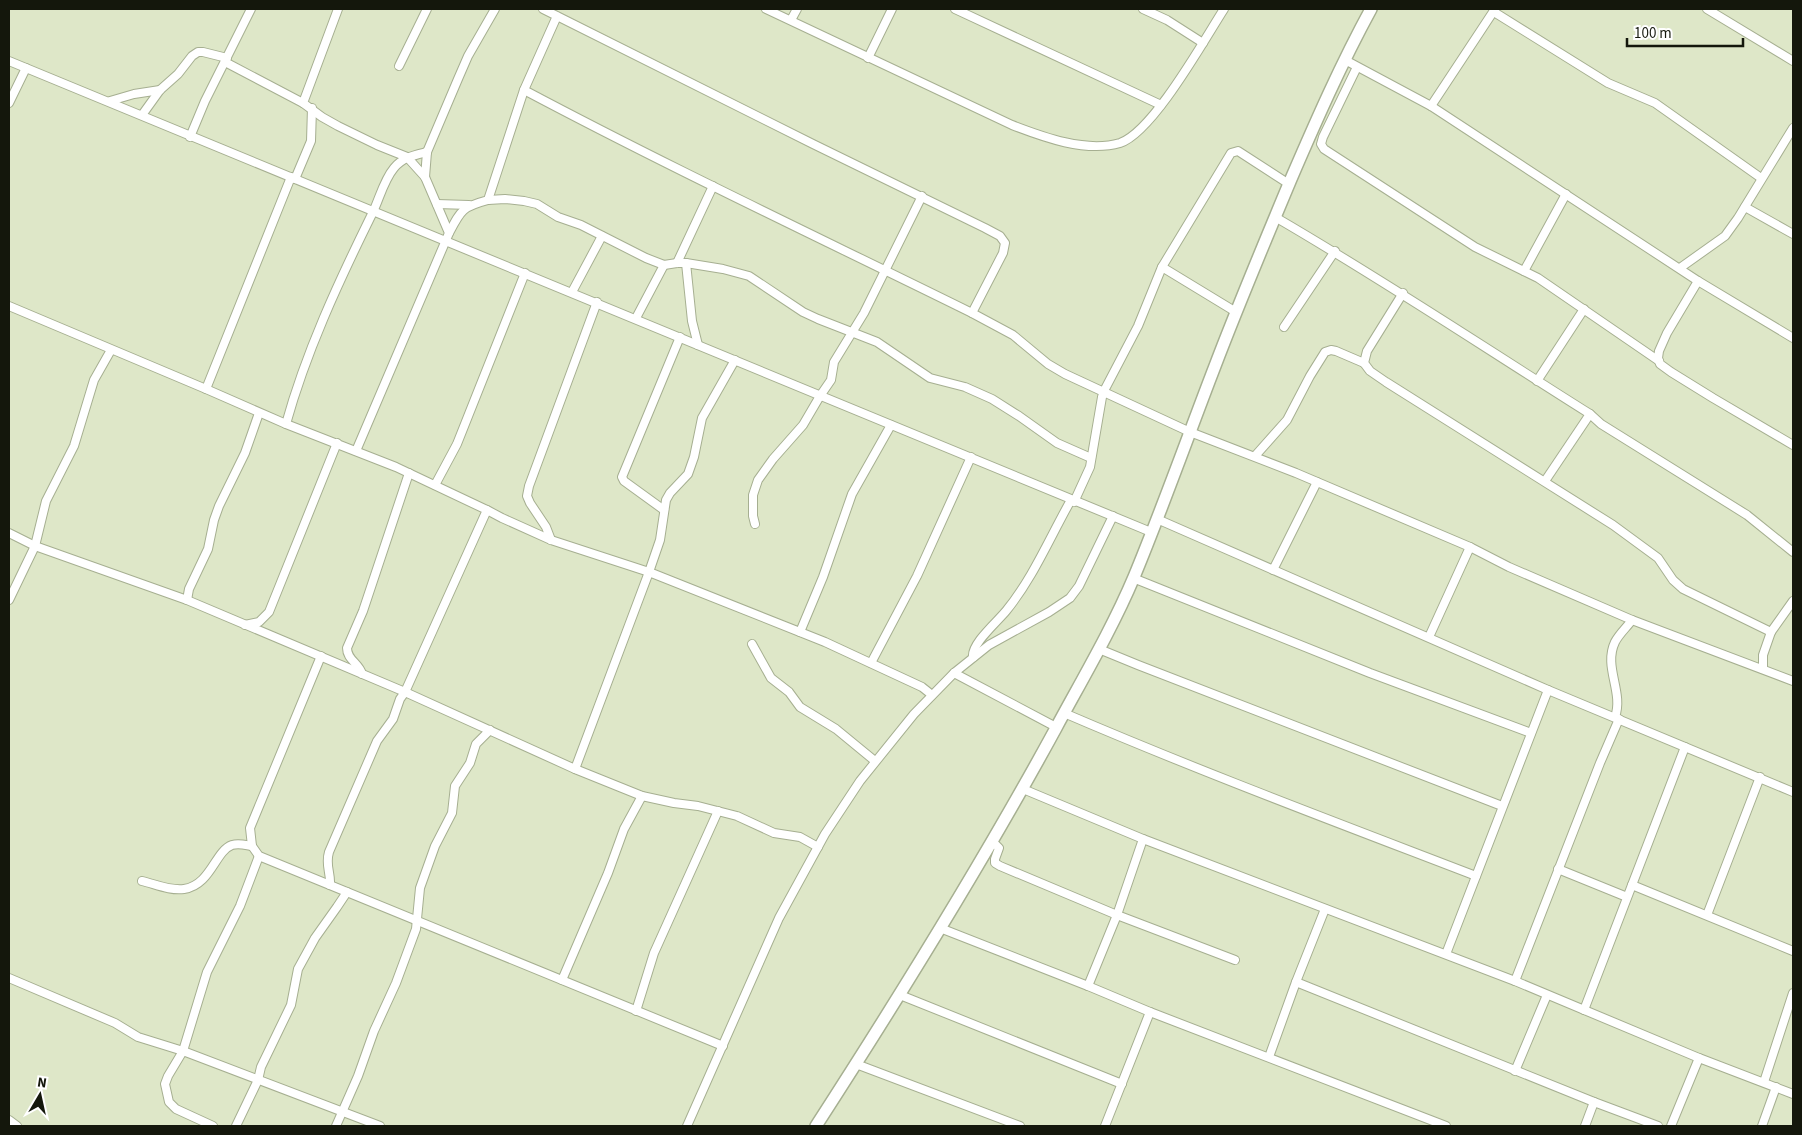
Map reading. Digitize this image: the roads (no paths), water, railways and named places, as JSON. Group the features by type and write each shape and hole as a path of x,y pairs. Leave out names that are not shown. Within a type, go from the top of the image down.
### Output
{"street":[{"path":"190,137 205,101 251,9"},
{"path":"304,103 338,9"},
{"path":"399,66 427,9"},
{"path":"425,177 428,152 468,56 495,9"},
{"path":"543,9 922,196 1003,239 1005,248 1003,253 972,313"},
{"path":"766,9 1012,125 1048,138 1095,146 1120,143 1133,136 1143,127 1161,105 1224,9"},
{"path":"791,20 797,9"},
{"path":"868,58 892,9"},
{"path":"955,9 1161,105"},
{"path":"1143,9 1167,20 1203,43"},
{"path":"816,1126 900,994 1023,789 1099,648 1133,578 1236,312 1289,184 1344,60 1371,9"},
{"path":"1707,9 1793,61"},
{"path":"1431,106 1494,10 1608,83 1619,89 1647,98 1662,107 1699,136 1761,178"},
{"path":"488,200 524,90 558,16"},
{"path":"142,115 160,90 198,52 226,60 304,103 322,117 338,126 407,157 425,177 449,233"},
{"path":"1344,60 1431,106 1698,281 1793,338"},
{"path":"9,61 1151,532"},
{"path":"1357,67 1323,137 1322,144 1324,149 1475,247 1524,271 1584,309 1671,372 1793,445"},
{"path":"9,103 26,68"},
{"path":"110,102 134,94 160,90"},
{"path":"524,90 632,147 972,313 1013,335 1055,368 1103,392 1190,432 1255,456 1470,547 1509,567 1632,620 1793,681"},
{"path":"206,389 293,178 311,140 312,108"},
{"path":"1680,268 1725,236 1745,207 1761,178 1791,137 1793,128"},
{"path":"973,657 973,652 978,643 1022,590 1088,475 1103,392 1138,326 1162,267 1233,151 1241,153 1289,184"},
{"path":"286,424 308,353 346,266 392,170 407,157 428,152"},
{"path":"677,262 713,186"},
{"path":"1524,271 1566,194"},
{"path":"755,524 753,494 758,480 773,459 803,425 831,380 836,359 853,332 886,270 922,196"},
{"path":"436,204 469,205 488,200 505,199 538,204 558,217 664,265 677,262 686,263 723,269 749,276 803,312 877,342 930,378 965,387 992,399 1057,443 1091,458"},
{"path":"356,451 449,233 458,217 469,205"},
{"path":"1745,207 1793,234"},
{"path":"1275,217 1403,293 1590,414 1601,424 1747,515 1793,552"},
{"path":"572,292 602,236"},
{"path":"1284,327 1334,251"},
{"path":"686,263 692,320 698,345"},
{"path":"636,318 664,265"},
{"path":"1162,267 1236,312"},
{"path":"435,485 457,444 525,273"},
{"path":"1658,361 1667,333 1698,281"},
{"path":"1364,362 1370,346 1403,293"},
{"path":"551,540 546,527 527,496 529,486 597,302"},
{"path":"9,306 259,413 337,443 435,485 551,540 649,572 800,632 871,662 922,687 932,694"},
{"path":"1537,381 1584,309"},
{"path":"664,510 629,485 622,477 680,337"},
{"path":"9,600 35,546 46,501 74,446 94,380 110,350"},
{"path":"1255,456 1287,420 1325,352 1336,351 1364,362 1370,371 1386,382 1545,481 1654,554 1661,561 1673,580 1683,589 1771,632"},
{"path":"575,769 660,540 668,496 692,466 702,418 735,360"},
{"path":"187,600 189,589 208,549 219,506 245,453 259,413"},
{"path":"1545,481 1590,414"},
{"path":"800,632 823,577 852,494 891,424"},
{"path":"245,625 259,622 269,612 337,443"},
{"path":"871,662 917,576 971,457"},
{"path":"362,674 359,666 351,660 347,648 363,611 409,474"},
{"path":"1272,570 1317,482"},
{"path":"330,885 327,866 329,852 377,740 396,714 400,699 405,692 487,510"},
{"path":"687,1126 779,918 838,813 875,761 914,714 954,673 996,641 1049,612 1070,598 1079,586 1113,516"},
{"path":"1157,519 1548,690 1793,792"},
{"path":"9,533 35,546 187,600 322,656 575,769 642,796 738,816 774,833 800,837 818,847"},
{"path":"1429,637 1470,547"},
{"path":"1133,578 1361,669 1531,733"},
{"path":"1763,669 1763,655 1771,632 1793,601"},
{"path":"1515,981 1617,718 1618,699 1611,666 1611,656 1616,640 1632,620"},
{"path":"752,644 771,678 789,692 800,707 836,729 875,761"},
{"path":"1099,648 1147,669 1502,806"},
{"path":"322,656 250,828 252,846 259,856 723,1046"},
{"path":"954,673 1056,727"},
{"path":"1446,954 1548,690"},
{"path":"1064,713 1282,801 1476,876"},
{"path":"336,1126 358,1076 374,1031 396,983 418,921 420,888 435,846 452,813 455,786 470,763 476,744 490,730"},
{"path":"1584,1010 1685,747"},
{"path":"1707,915 1760,777"},
{"path":"1023,789 1143,839 1515,981 1699,1058 1793,1094"},
{"path":"562,980 608,873 624,829 642,796"},
{"path":"636,1011 654,953 718,811"},
{"path":"1088,986 1117,915 1143,839"},
{"path":"992,841 999,848 995,859 998,865 1117,915 1236,960"},
{"path":"142,881 174,889 190,888 203,879 228,848 238,844 252,846"},
{"path":"213,1126 185,1114 169,1102 165,1084 183,1050 207,972 240,906 259,856"},
{"path":"1558,870 1627,897"},
{"path":"1632,885 1793,951"},
{"path":"236,1126 292,1000 298,969 314,938 347,892"},
{"path":"1269,1057 1325,909"},
{"path":"940,928 1150,1012 1446,1126"},
{"path":"9,978 115,1023 138,1037 183,1050 380,1126"},
{"path":"1296,982 1515,1071 1658,1126"},
{"path":"900,994 1122,1084"},
{"path":"1764,1082 1793,994"},
{"path":"1515,1071 1547,995"},
{"path":"1105,1126 1150,1012"},
{"path":"1671,1126 1699,1058"},
{"path":"856,1064 1020,1126"},
{"path":"1762,1126 1776,1087"},
{"path":"1585,1126 1594,1102"},
{"path":"9,1120 17,1126"}]}
